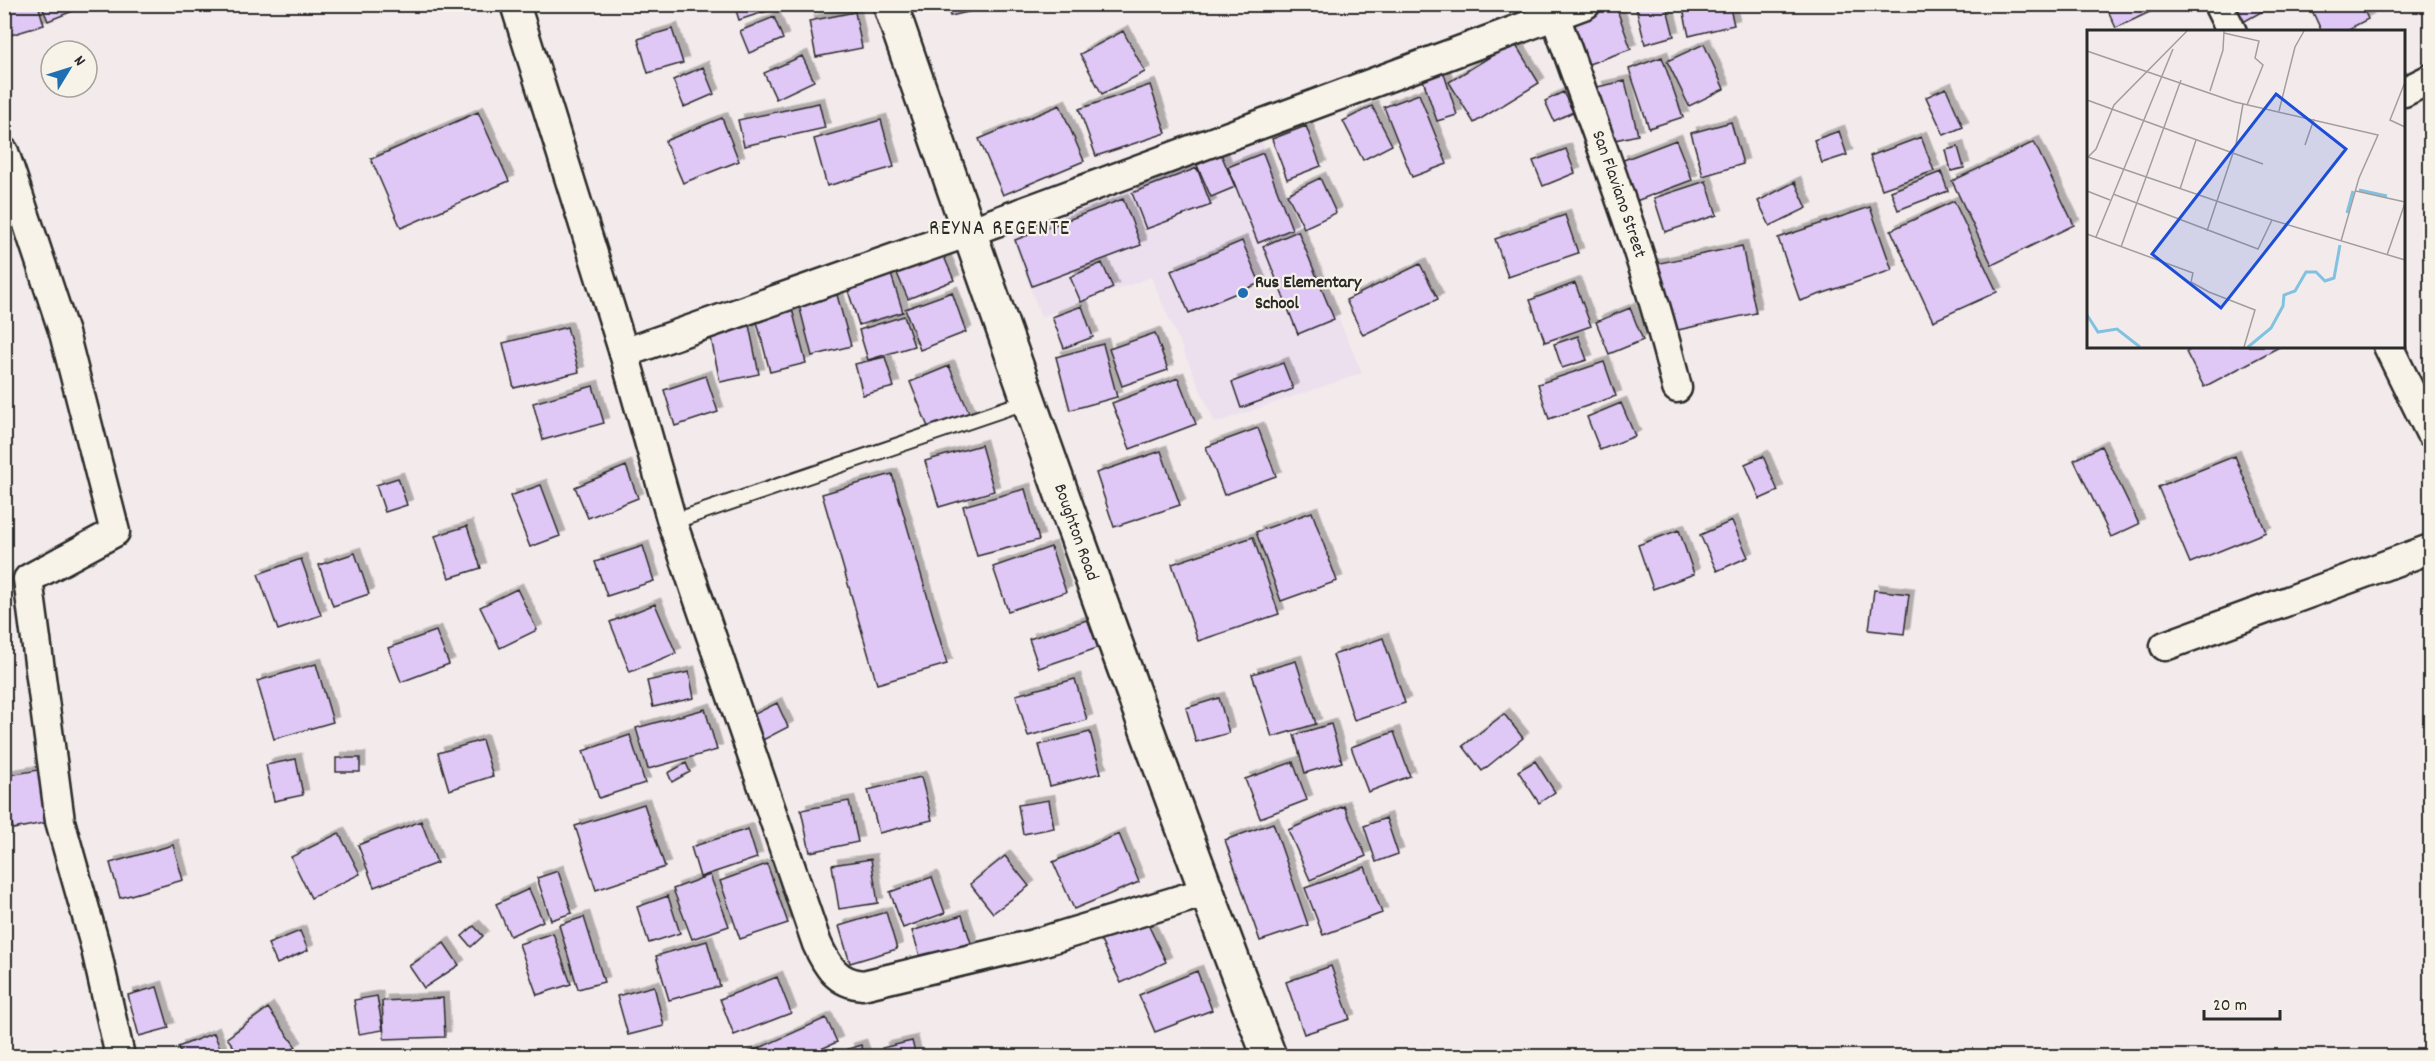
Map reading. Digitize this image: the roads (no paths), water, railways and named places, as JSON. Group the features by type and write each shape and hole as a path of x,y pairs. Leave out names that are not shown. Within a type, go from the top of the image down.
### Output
{"main road":[{"name":"Boughton Road","path":"890,4 969,232 1206,892 1269,1056"}],"street":[{"path":"515,4 624,353 672,522 817,944 828,966 840,979 849,984 862,985 1034,944 1206,892"},
{"path":"624,353 969,232 1552,10 1586,4"},
{"path":"2218,4 2231,30"},
{"name":"San Flaviano Street","path":"1552,10 1623,203 1665,339 1677,388"},
{"path":"2405,91 2430,79"},
{"path":"4,152 64,333 115,532 28,579 60,821 94,945 120,1056"},
{"path":"2389,348 2430,432"},
{"path":"2165,646 2430,549"}],"lane":[{"path":"672,522 1030,401"}],"place":[{"name":"Rus Elementary School","path":"1243,293"}],"district":[{"name":"REYNA REGENTE","path":"1000,230"}]}
